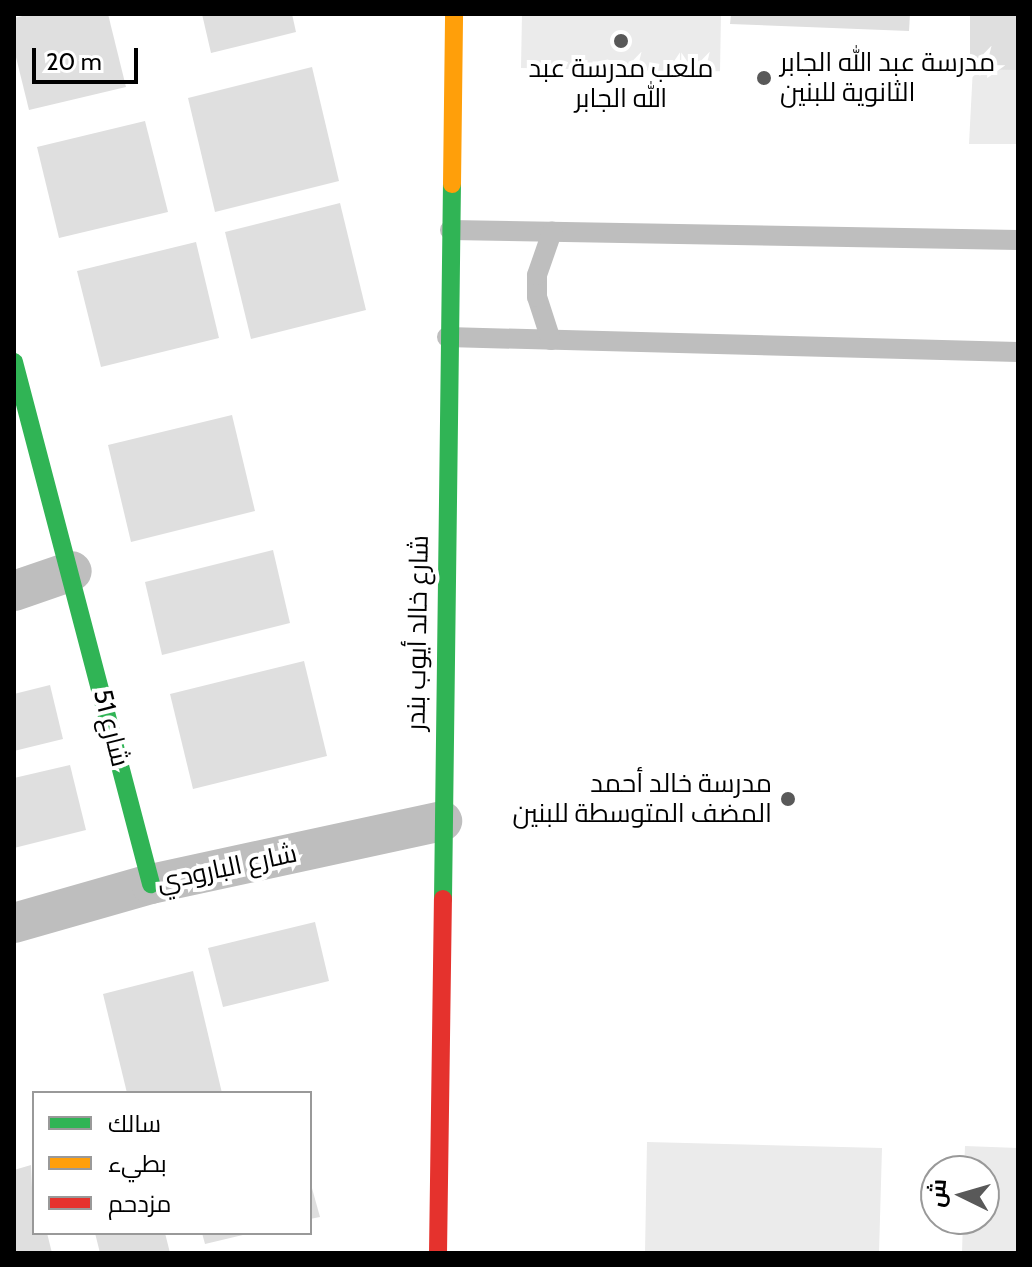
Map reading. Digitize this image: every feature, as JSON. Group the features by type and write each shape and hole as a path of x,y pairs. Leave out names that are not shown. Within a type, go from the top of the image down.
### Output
{"street":[{"name":"شارع خالد أيوب بندر","path":"438,1253 447,337 454,14"},
{"name":"شارع 51","path":"14,362 72,571 151,884"},
{"path":"14,591 72,571"},
{"name":"شارع البارودي","path":"14,923 151,884 442,821"}],"lane":[{"path":"450,230 1018,240"},
{"path":"551,340 537,286 552,232"},
{"path":"447,337 1018,352"}],"shaded area":[{"name":"ملعب مدرسة عبد الله الجابر","path":"522,14 721,14 720,72 521,68"},
{"path":"973,67 1018,68 1018,144 969,144"},
{"path":"647,1142 882,1148 879,1253 645,1253"},
{"path":"965,1146 1018,1148 1018,1253 962,1253 963,1235 1000,1235 1000,1155 965,1155"}],"building":[{"path":"31,14 108,14 126,87 29,110 14,49 14,18"},
{"path":"202,14 292,14 296,32 211,53"},
{"path":"731,14 910,14 909,31 730,24"},
{"path":"970,14 1018,14 1018,70 970,69"},
{"path":"312,67 339,181 215,212 188,98"},
{"path":"145,121 168,212 59,238 37,147"},
{"path":"340,203 366,310 251,339 225,232"},
{"path":"196,242 219,338 101,367 77,271"},
{"path":"232,415 255,511 131,542 108,445"},
{"path":"273,550 290,623 162,655 145,582"},
{"path":"304,661 327,756 193,789 170,694"},
{"path":"50,685 63,739 14,751 14,694"},
{"path":"70,765 86,830 14,848 14,778"},
{"path":"315,922 329,981 223,1007 208,948"},
{"path":"193,971 222,1091 127,1091 103,994"},
{"path":"31,1165 32,1235 48,1235 52,1253 14,1253 14,1170"},
{"path":"312,1188 320,1217 312,1219"},
{"path":"96,1235 166,1235 170,1253 100,1253"},
{"path":"203,1235 243,1235 205,1244"}],"traffic: fast":[{"path":"443,899 452,184"},
{"path":"14,362 151,884"}],"traffic: slow":[{"path":"452,184 454,14"}],"traffic: jam":[{"path":"438,1253 443,899"}],"place":[{"name":"ملعب مدرسة عبد الله الجابر","path":"621,41"},
{"name":"مدرسة عبد الله الجابر الثانوية للبنين","path":"764,78"},
{"name":"مدرسة خالد أحمد المضف المتوسطة للبنين","path":"788,799"}]}
